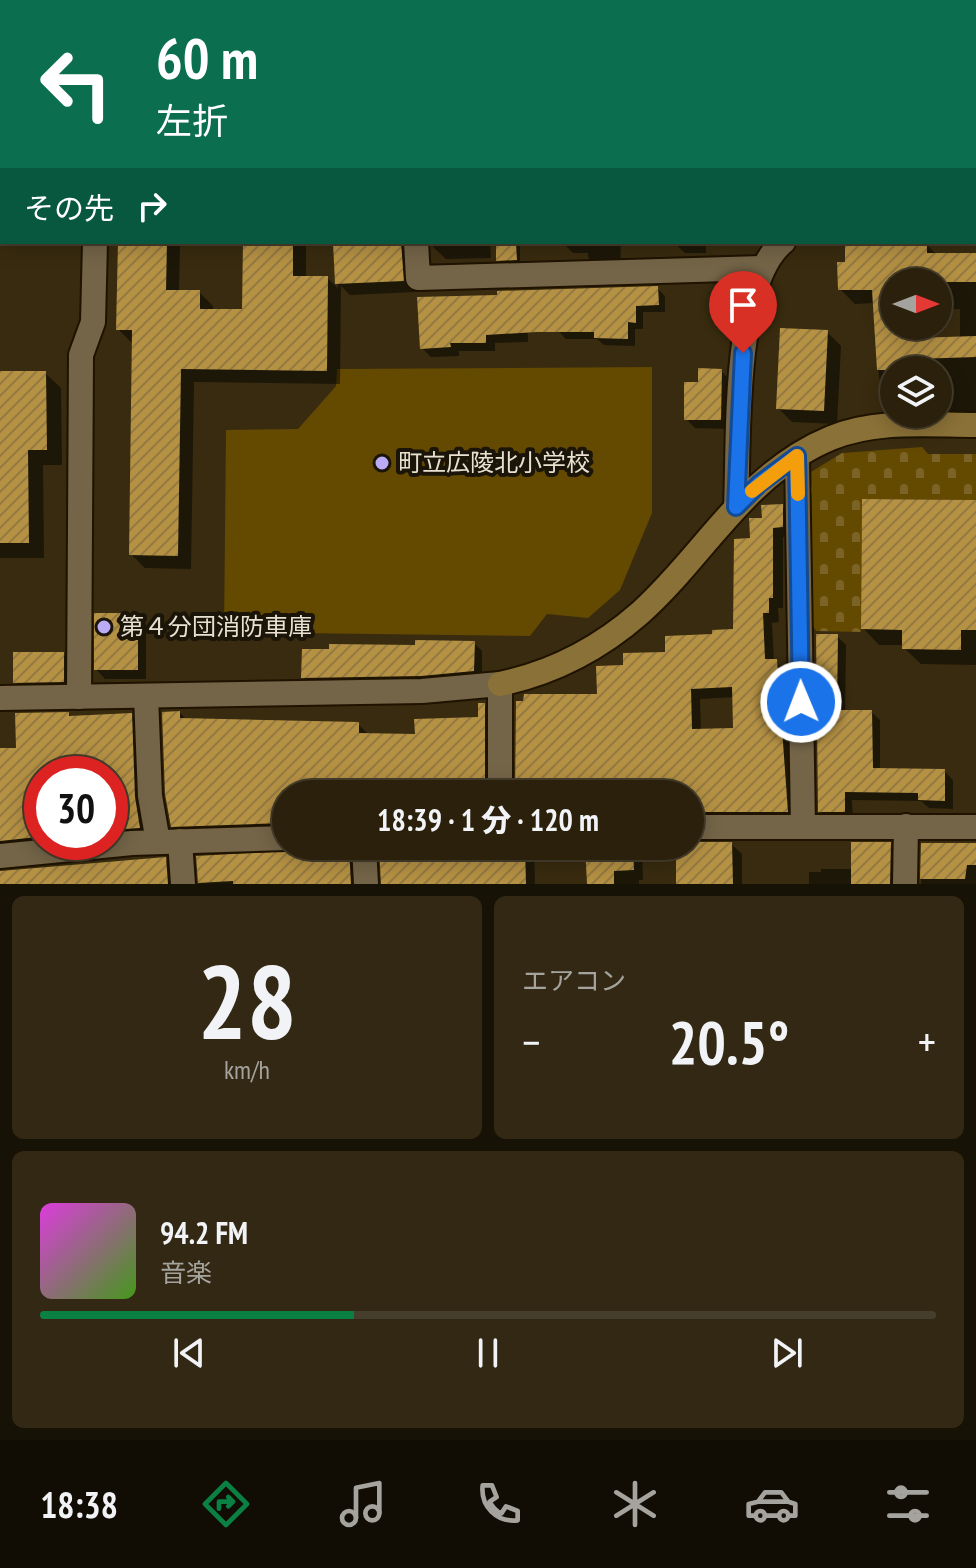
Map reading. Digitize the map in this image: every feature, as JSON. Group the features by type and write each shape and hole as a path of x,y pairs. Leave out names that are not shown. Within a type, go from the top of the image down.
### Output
{"street":[{"path":"79,697 81,355 93,322 95,244"},
{"path":"416,244 418,278 762,268"},
{"path":"736,507 746,322 762,268 780,244"},
{"path":"0,698 422,691 500,684 551,669 610,637 641,612 759,484 797,456 830,438 885,426 976,425"},
{"path":"797,456 803,826"},
{"path":"500,684 500,780"},
{"path":"146,696 150,796 183,884"},
{"path":"905,884 906,826"},
{"path":"704,827 976,827"},
{"path":"0,856 169,841 272,838"},
{"path":"365,860 366,884"}],"green space":[{"path":"652,367 652,513 620,590 588,618 547,614 530,636 224,632 226,430 298,429 336,386 337,369"},
{"path":"922,447 928,454 976,454 976,500 862,499 861,632 816,631 807,616 806,475 842,453"}],"building":[{"path":"118,244 167,244 166,290 200,290 200,309 242,309 243,244 293,244 293,276 328,276 327,371 181,369 178,556 129,555 132,330 116,330"},
{"path":"333,244 401,244 404,281 335,284"},
{"path":"496,244 516,244 517,260 496,261"},
{"path":"845,244 927,244 927,253 976,253 976,282 952,282 952,268 880,268 880,340 952,340 952,337 976,336 976,357 880,356 880,370 877,370 872,290 838,290 837,262 845,262"},
{"path":"658,286 659,305 636,306 636,323 628,322 628,339 594,338 594,332 537,332 486,335 486,343 450,343 451,347 420,349 417,297"},
{"path":"780,328 828,330 824,411 776,409"},
{"path":"698,368 722,369 721,420 684,420 684,382 698,382"},
{"path":"0,371 46,371 47,450 28,450 29,543 0,543"},
{"path":"862,499 976,500 976,630 961,630 961,650 902,649 902,630 861,629"},
{"path":"783,504 783,527 773,528 773,598 769,598 769,613 763,613 765,659 777,659 788,812 704,812 704,780 515,780 516,701 523,701 524,694 597,694 596,666 623,665 623,653 665,652 665,636 712,634 712,630 733,629 734,539 750,538 749,518 762,518 761,505","holes":["732,687 733,728 692,729 691,689"]},
{"path":"94,613 138,613 138,670 94,670"},
{"path":"816,634 838,634 837,710 872,710 873,768 945,769 945,801 918,800 918,793 845,792 845,812 818,812"},
{"path":"415,640 475,641 474,671 421,676 301,678 302,649 329,649 329,644 415,645"},
{"path":"13,652 64,652 64,682 13,683"},
{"path":"478,703 485,703 485,780 272,780 272,823 171,827 165,794 162,712 180,711 180,718 359,722 359,733 415,734 414,719 478,717"},
{"path":"69,712 69,716 132,713 135,797 140,828 128,829 128,756 24,756 24,838 0,841 0,748 16,748 15,713"},
{"path":"704,842 732,842 733,884 676,884 676,860 704,860"},
{"path":"851,842 891,842 890,884 851,884"},
{"path":"921,843 976,843 976,865 967,865 965,879 920,879"},
{"path":"272,852 272,860 350,860 351,884 198,883 196,856"},
{"path":"166,857 168,884 0,884 0,871"},
{"path":"380,860 525,860 526,884 381,884"},
{"path":"586,860 634,860 634,870 614,871 614,884 587,884"}],"slow traffic":[{"path":"752,491 797,456 798,494"}],"place":[{"name":"町立広陵北小学校","path":"382,463"},
{"name":"第４分団消防車庫","path":"104,627"}],"route":[{"path":"743,353 736,507 759,484 797,456 801,702"}]}
